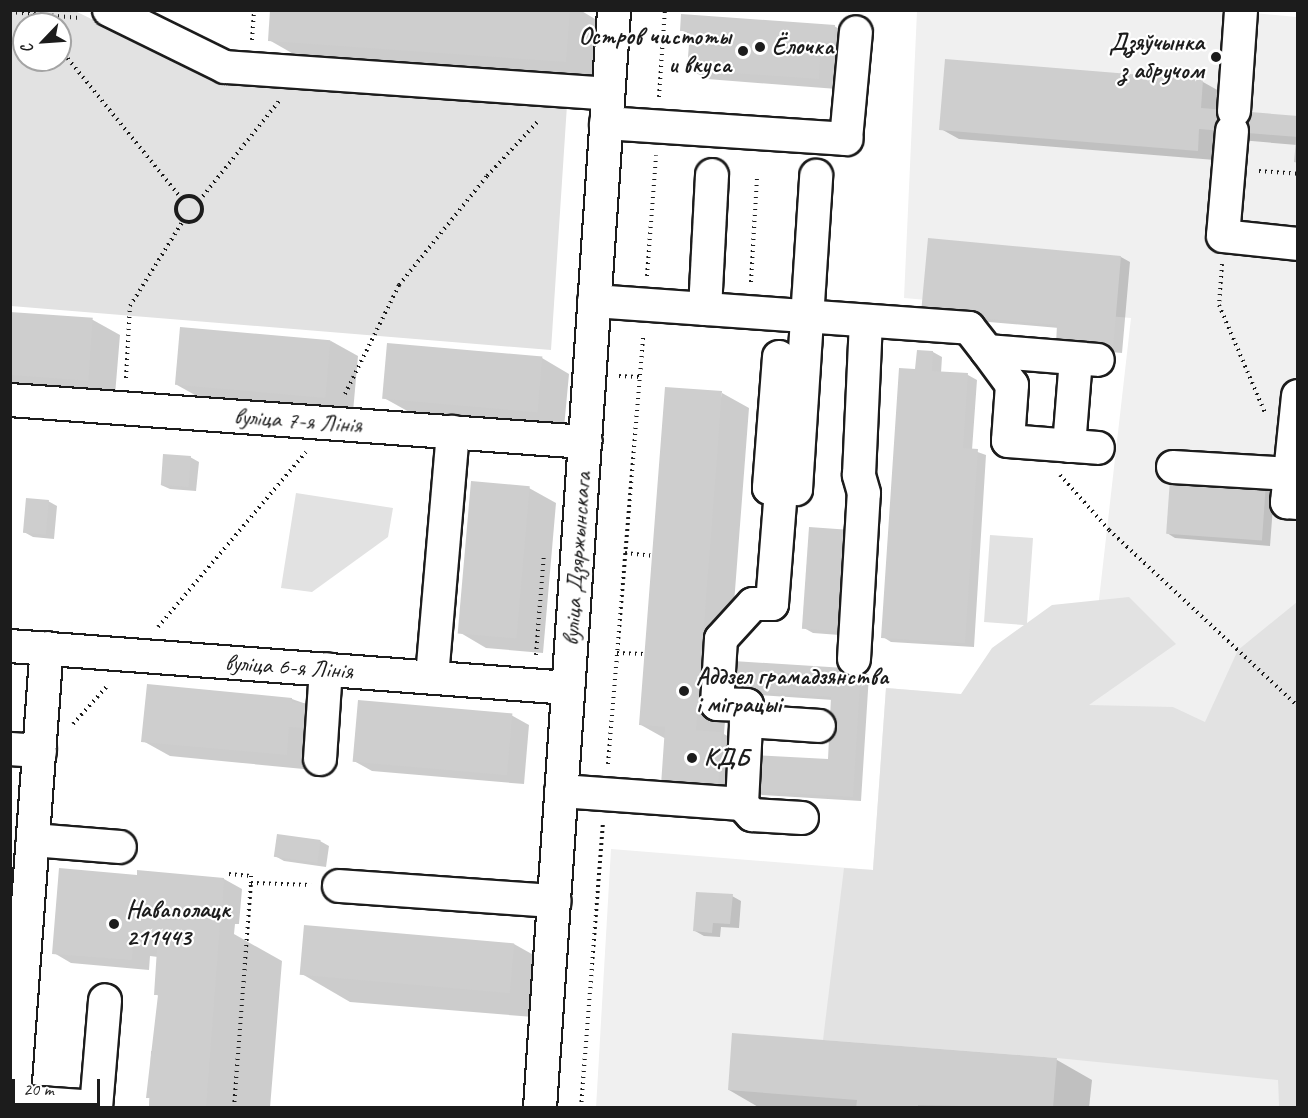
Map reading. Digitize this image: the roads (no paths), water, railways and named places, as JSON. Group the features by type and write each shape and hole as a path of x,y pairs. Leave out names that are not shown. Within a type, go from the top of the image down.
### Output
{"street":[{"name":"вуліца Дзяржынскага","path":"540,1107 614,10"},
{"path":"1241,10 1223,236 1298,244"},
{"path":"99,15 225,66 302,72 607,109 657,128 846,139 856,32"},
{"path":"705,309 712,175"},
{"path":"779,357 769,488 796,489 809,316 816,176"},
{"path":"594,301 969,328 1012,386 1008,441 1084,447 1087,359 987,351"},
{"path":"854,659 864,493 859,475 866,321"},
{"path":"1173,467 1294,488 1298,396"},
{"name":"вуліца 7-я Лінія","path":"10,400 585,442"},
{"path":"432,677 453,432"},
{"path":"742,804 747,705 717,704 721,639 753,604 772,604 781,489"},
{"name":"вуліца 6-я Лінія","path":"10,646 568,687"},
{"path":"47,648 25,750 33,840 12,1103 96,1107 105,999"},
{"path":"320,759 326,669"},
{"path":"746,722 819,726"},
{"path":"561,791 742,804 752,815 802,818"},
{"path":"33,840 120,846"},
{"path":"339,886 554,901"}],"place":[{"name":"Ёлочка","path":"760,47"},
{"name":"Остров чистоты и вкуса","path":"743,51"},
{"name":"Дзяўчынка з абручом","path":"1216,57"},
{"name":"Аддзел грамадзянства і міграцыі","path":"684,691"},
{"name":"КДБ","path":"692,758"},
{"name":"Наваполацк 211443","path":"114,924"}]}
